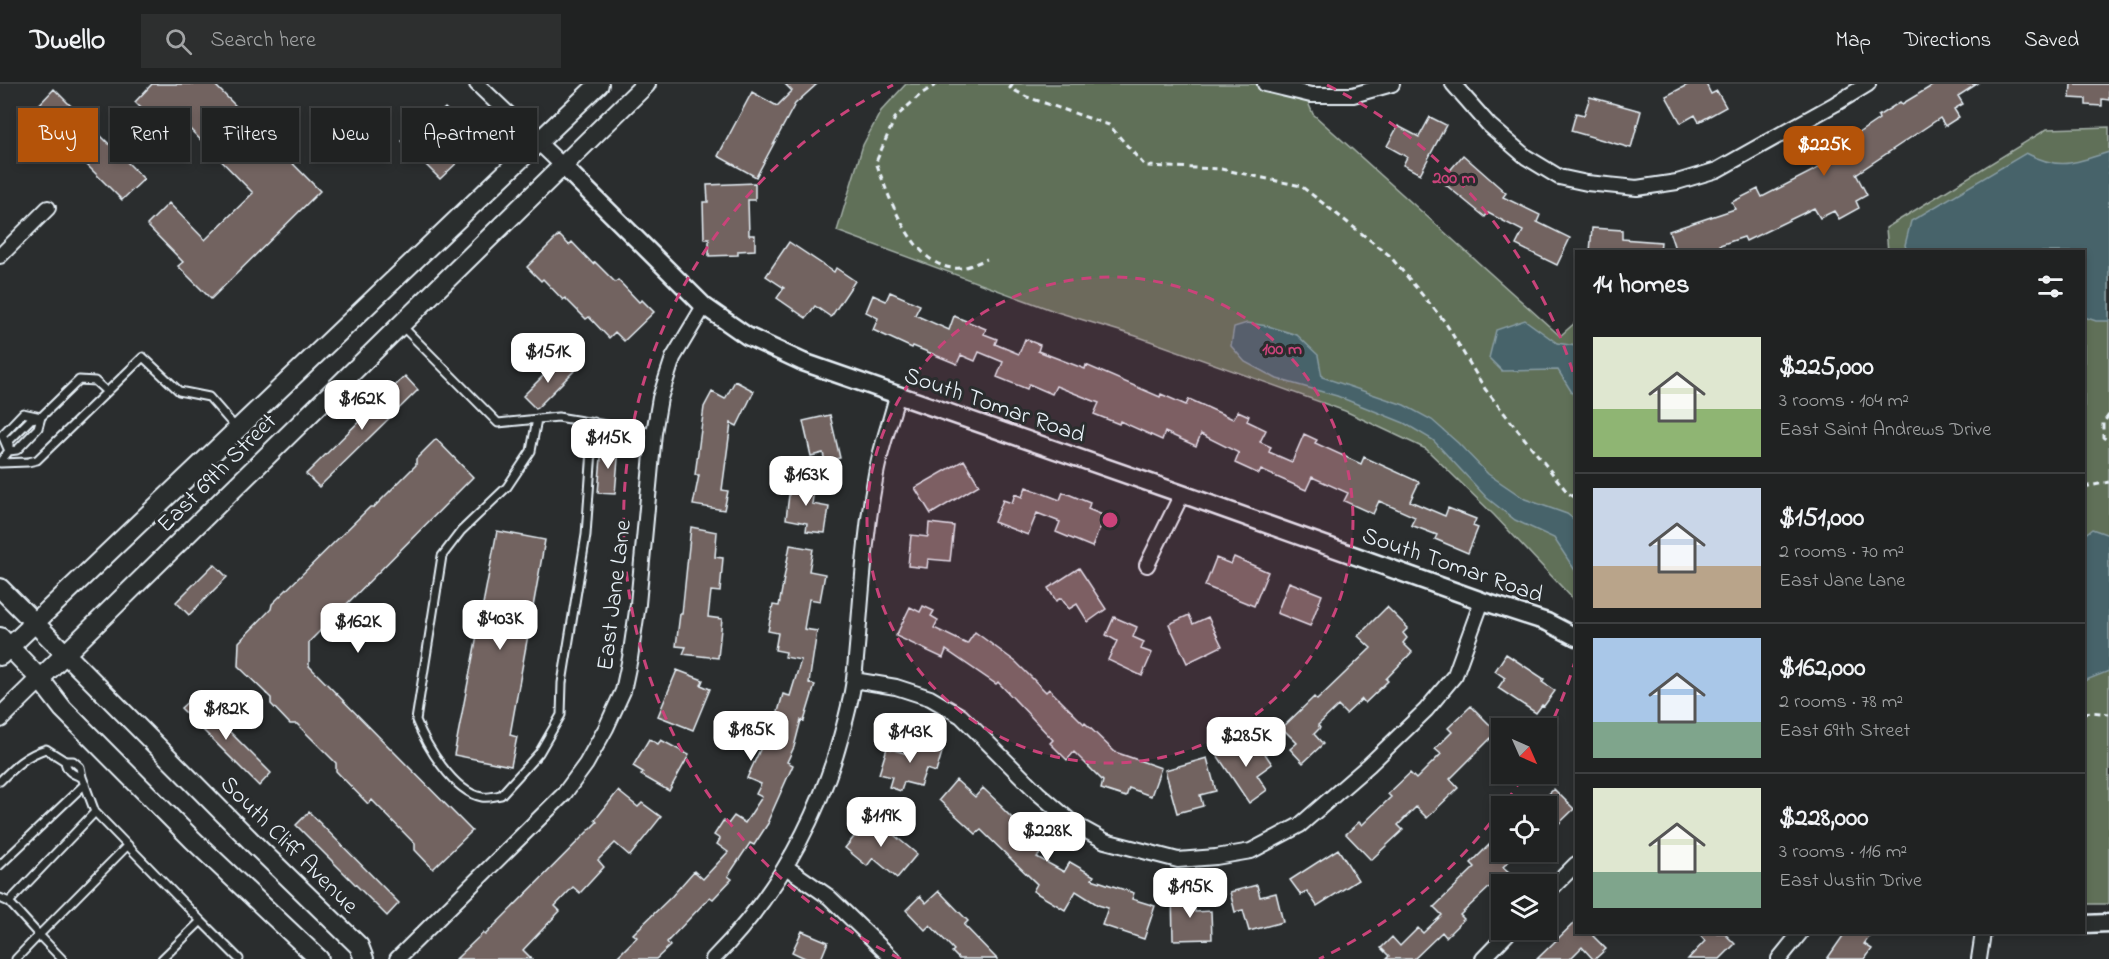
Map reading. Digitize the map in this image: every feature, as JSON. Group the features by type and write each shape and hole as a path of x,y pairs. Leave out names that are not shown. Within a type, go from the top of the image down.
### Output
{"main road":[{"name":"East 69th Street","path":"3,647 35,623 539,143 598,84"},
{"name":"East 69th Street","path":"0,718 646,84"},
{"name":"South Cliff Avenue","path":"0,588 256,846 359,946 364,959"},
{"path":"3,647 39,678 63,709 193,840 319,959"}],"street":[{"name":"South Tomar Road","path":"477,84 704,306 747,336 803,362 1547,622 1575,636"},
{"path":"1265,84 1311,95 1353,95 1392,84"},
{"path":"1453,84 1489,125 1526,156 1559,177 1587,183 1637,188 1677,182 1717,170 1868,84"},
{"path":"0,256 48,208"},
{"name":"East Jane Lane","path":"397,959 564,794 586,764 606,728 623,691 630,658 638,604 654,433 660,398 673,358 704,306"},
{"path":"713,959 754,913 786,867 810,824 845,726 854,680 866,541 875,478 897,396"},
{"path":"1147,565 1182,494"},
{"path":"854,680 896,687 930,698 961,716 1038,793 1074,824 1105,841 1178,860 1216,857 1251,851 1300,825 1369,765 1418,718 1455,675 1482,601"},
{"path":"1557,883 1575,865"},
{"path":"786,867 829,897 893,959"},
{"path":"2085,924 2109,923"},
{"path":"1779,959 1799,934"},
{"path":"1979,959 1983,934"},
{"path":"1483,959 1501,940"}],"lane":[{"path":"400,324 498,423 558,417 654,433"},
{"path":"0,462 37,460 143,357 179,391 209,397 238,430"},
{"path":"0,462 9,451 9,441 32,419 41,417 80,380 94,381 106,392"},
{"path":"9,451 17,450 38,428 41,417"},
{"path":"537,419 531,451 507,487 461,531 442,556 416,720 424,741 459,786 482,797 501,795 539,753 561,715 562,682 586,535 594,422"},
{"path":"0,781 32,753 46,749 65,760 66,767 74,775 82,777 95,812 239,959"},
{"path":"0,865 86,784"},
{"path":"9,902 95,812"},
{"path":"16,959 128,845"},
{"path":"0,898 9,902 62,959"},
{"path":"162,959 201,921"}],"path":[{"path":"938,84 921,94 895,118 876,162 890,202 911,240 938,265 960,268 987,259"},
{"path":"1013,84 1010,88 1026,97 1109,125 1145,166 1221,169 1301,186 1389,255 1445,322 1485,389 1568,493 1575,497"},
{"path":"2109,415 2103,423 2103,437 2109,442"},
{"path":"2085,487 2109,482"},
{"path":"2085,713 2109,714"}],"green space":[{"path":"906,84 1300,84 1313,114 1560,336 1575,323 1575,601 1494,515 1426,449 1345,411 1136,336 1057,312 837,231 863,145 881,111"},
{"path":"2109,127 2109,904 2085,904 2085,250 1888,250 1886,228 2047,129"}],"water":[{"path":"2109,152 2109,321 2096,321 2085,317 2085,250 1906,250 1905,245 1911,221 2026,153 2049,162 2077,162"},
{"path":"1525,320 1557,343 1575,346 1575,397 1558,370 1502,371 1489,358 1496,330"},
{"path":"1247,323 1268,326 1297,335 1318,355 1322,377 1404,405 1432,420 1488,474 1525,499 1567,514 1575,520 1575,570 1554,538 1515,520 1487,498 1433,440 1404,423 1337,396 1277,379 1245,362 1231,346 1234,327"},
{"path":"2092,529 2109,535 2109,671 2085,681 2085,534"}],"building":[{"path":"152,84 214,84 238,108 202,108 202,141 190,129 190,108 141,108 135,102"},
{"path":"785,84 817,84 795,104 756,177 718,156 752,92 777,106 792,91"},
{"path":"1689,84 1706,84 1711,94 1717,91 1726,107 1699,122 1695,115 1681,123 1666,96"},
{"path":"1935,84 1977,84 1958,96 1963,104 1954,109 1959,117 1945,126 1940,118 1856,174 1867,195 1856,201 1859,208 1839,219 1834,211 1820,218 1814,208 1746,241 1744,237 1720,245 1721,250 1675,250 1669,231 1735,209 1732,202 1758,189 1762,197 1857,148 1851,138 1879,119 1878,116 1900,102 1902,104"},
{"path":"2071,84 2109,84 2109,100 2102,99 2102,106 2086,105 2086,99 2070,98"},
{"path":"54,89 73,108 36,108"},
{"path":"1590,97 1641,111 1631,148 1571,131 1576,113 1584,115"},
{"path":"1430,117 1446,125 1420,174 1403,165 1407,157 1387,146 1398,126 1419,137"},
{"path":"98,133 110,145 110,162 127,162 144,179 122,200 84,162 98,162"},
{"path":"1463,155 1506,193 1503,197 1540,215 1537,222 1570,238 1557,265 1516,245 1523,231 1488,213 1485,217 1441,181"},
{"path":"222,162 291,162 320,191 211,299 178,266 183,262 147,225 169,203 205,240 253,193"},
{"path":"423,162 458,162 440,179"},
{"path":"755,183 755,200 748,200 749,235 755,235 755,250 738,251 738,255 709,256 709,239 704,239 703,202 708,202 707,185"},
{"path":"1592,228 1622,230 1622,239 1661,242 1660,250 1590,250"},
{"path":"559,235 569,245 572,242 593,264 595,262 615,282 618,280 639,302 642,300 654,312 624,341 615,332 609,338 589,317 586,319 565,298 563,300 543,279 541,281 527,267"},
{"path":"789,242 834,272 836,268 855,281 831,317 815,306 806,318 777,298 784,288 766,276"},
{"path":"890,292 920,305 915,315 949,330 954,316 986,329 984,334 997,339 995,344 1019,354 1025,339 1040,345 1038,351 1085,369 1086,365 1160,397 1161,394 1186,405 1189,399 1233,419 1238,411 1249,416 1247,421 1266,430 1260,442 1271,447 1269,452 1292,462 1304,434 1317,440 1315,443 1361,464 1364,457 1419,482 1410,501 1445,516 1448,508 1476,519 1473,526 1478,528 1468,553 1435,539 1437,535 1411,525 1415,517 1379,501 1373,514 1344,501 1348,493 1312,477 1306,490 1261,470 1259,474 1235,463 1239,453 1201,434 1196,446 1165,432 1162,440 1120,421 1119,424 1094,414 1099,403 1056,386 1052,394 1029,384 1027,389 997,377 1003,362 979,352 975,361 961,355 957,364 913,346 912,348 873,330 878,318 866,312 873,295 886,301"},
{"path":"561,358 574,371 536,409 523,396"},
{"path":"405,376 418,390 319,487 306,474"},
{"path":"735,381 754,391 737,426 731,423 722,490 728,491 724,510 693,505 699,475 695,475 704,407 712,392 725,399"},
{"path":"830,415 840,458 825,461 823,453 811,456 803,421"},
{"path":"436,439 473,477 309,642 309,666 472,831 433,869 415,850 415,844 372,800 368,804 336,771 336,763 297,724 290,724 271,704 271,698 238,666 239,642 271,609 272,604 416,465 416,459"},
{"path":"602,446 619,447 615,494 598,493"},
{"path":"964,460 979,485 931,514 915,488"},
{"path":"791,479 815,482 812,504 829,507 825,533 806,531 807,523 786,519"},
{"path":"1026,487 1060,500 1063,492 1090,503 1088,509 1105,516 1092,547 1056,532 1060,522 1037,513 1028,535 994,522 1003,500 1012,503 1015,494 1022,497"},
{"path":"929,523 954,526 950,561 928,559 927,568 908,566 911,535 928,537"},
{"path":"691,527 717,532 715,557 723,558 720,592 711,591 708,617 722,619 718,658 683,654 686,647 676,646 680,614 682,614"},
{"path":"497,531 545,540 510,735 517,737 511,766 454,755"},
{"path":"790,545 813,549 809,571 825,574 820,601 809,599 804,629 817,631 809,683 815,685 804,721 801,720 794,747 787,762 793,765 769,822 754,845 750,843 728,876 732,879 713,899 710,897 667,942 670,946 656,959 615,959 637,937 633,934 694,871 703,879 728,852 717,844 720,839 714,835 723,821 728,824 734,816 745,823 762,797 756,794 761,784 747,778 764,741 769,744 783,694 790,696 801,660 785,657 786,652 775,650 778,633 768,631 773,605 779,606"},
{"path":"1234,557 1268,572 1254,606 1205,586 1216,558 1231,564"},
{"path":"214,564 227,577 189,615 176,602"},
{"path":"1079,568 1106,609 1088,622 1077,604 1069,609 1061,598 1056,601 1048,588"},
{"path":"1289,582 1322,595 1310,626 1277,613"},
{"path":"923,606 934,611 931,616 938,620 934,628 967,644 975,632 1016,662 1046,692 1049,689 1115,752 1161,768 1151,796 1129,788 1126,797 1101,789 1103,781 1074,752 1067,760 1050,743 1053,740 998,682 996,684 946,650 943,658 896,636 910,607 920,612"},
{"path":"1387,607 1408,628 1403,633 1407,638 1403,643 1412,652 1386,679 1388,681 1365,703 1362,699 1346,714 1338,706 1318,725 1320,728 1314,734 1323,744 1303,763 1290,749 1297,743 1282,728 1314,697 1317,700 1371,648 1358,636"},
{"path":"1189,615 1193,624 1208,617 1222,646 1187,663 1169,624"},
{"path":"1114,617 1137,627 1133,637 1144,642 1141,649 1152,653 1142,676 1108,660 1117,641 1106,635"},
{"path":"1506,654 1544,679 1542,682 1555,691 1536,713 1498,688 1505,678 1495,671"},
{"path":"677,670 703,680 701,685 710,689 693,730 658,716"},
{"path":"194,696 271,773 259,786 181,708"},
{"path":"1471,706 1491,726 1491,738 1450,779 1458,788 1427,818 1416,807 1398,825 1403,830 1371,860 1346,834 1359,822 1362,825 1391,797 1388,794 1410,773 1416,779 1441,754 1435,749 1452,732 1448,728"},
{"path":"649,739 658,744 661,740 689,755 669,791 641,775 643,772 633,766"},
{"path":"1240,739 1247,749 1257,742 1272,764 1257,775 1267,790 1249,803 1217,755"},
{"path":"912,740 943,749 936,772 926,769 920,786 904,782 901,791 889,787 892,777 879,774 887,748 908,754"},
{"path":"1207,758 1216,791 1200,795 1203,806 1177,813 1165,770"},
{"path":"956,780 975,797 983,788 1002,806 1021,827 1018,831 1041,853 1037,857 1064,872 1070,862 1094,876 1092,879 1134,893 1132,899 1155,906 1144,939 1102,925 1108,908 1098,905 1076,891 1065,910 1033,891 1037,884 981,830 976,834 939,800"},
{"path":"1554,789 1574,809 1557,825 1557,796 1547,796"},
{"path":"618,791 638,807 642,803 661,817 630,856 615,843 598,860 604,867 580,893 573,887 555,906 560,911 523,950 532,959 456,959 483,933 485,935 597,822 595,820"},
{"path":"309,812 399,903 387,916 296,825"},
{"path":"871,816 917,854 897,878 873,858 867,866 845,848"},
{"path":"1491,843 1491,862 1508,862 1503,867 1509,872 1491,874 1491,886 1460,915 1464,919 1446,937 1442,932 1414,959 1386,959 1389,956 1381,948 1392,937 1400,946 1418,928 1423,933 1442,915 1434,907 1475,867 1471,863"},
{"path":"1338,849 1358,880 1317,906 1307,891 1301,895 1290,880"},
{"path":"1257,885 1260,897 1276,893 1283,922 1249,931 1243,910 1235,912 1230,892"},
{"path":"939,891 968,921 964,925 997,959 959,959 952,952 954,950 930,925 925,930 906,910 920,896 926,903"},
{"path":"1194,892 1195,912 1211,911 1212,939 1173,940 1172,893"},
{"path":"1575,922 1575,934 1596,934 1593,936 1606,949 1593,959 1582,947 1570,959 1537,959"},
{"path":"802,931 828,942 821,959 807,959 792,952"},
{"path":"1699,934 1725,934 1735,944 1720,959 1688,959 1705,941"},
{"path":"1844,934 1871,934 1864,944 1872,949 1865,959 1827,959"}]}
